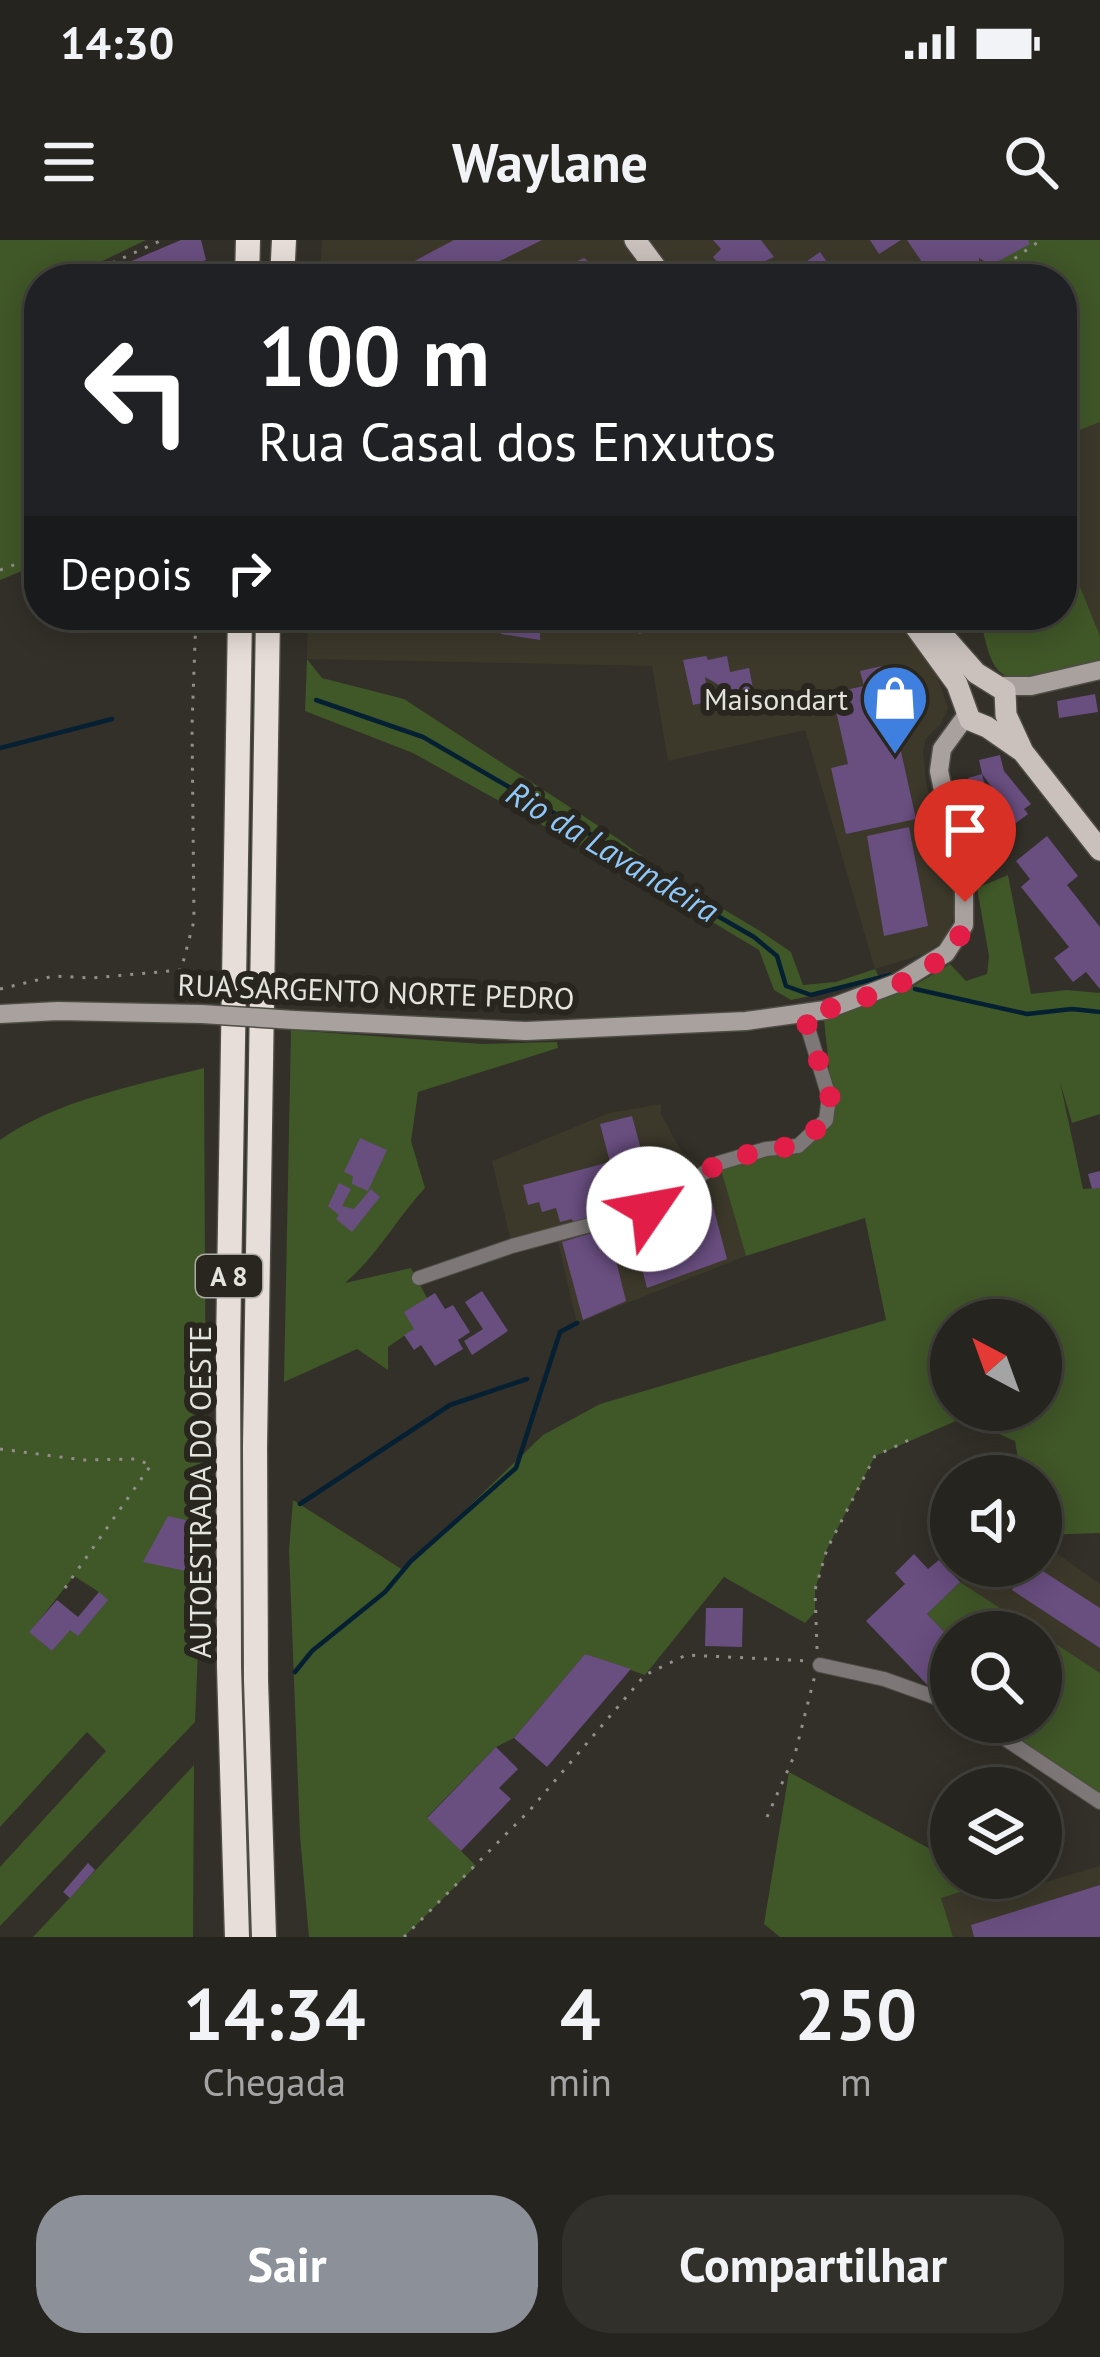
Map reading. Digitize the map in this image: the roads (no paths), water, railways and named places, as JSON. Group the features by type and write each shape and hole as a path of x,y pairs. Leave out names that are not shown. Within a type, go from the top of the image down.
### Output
{"highway":[{"name":"AUTOESTRADA DO OESTE","path":"237,1937 227,1348 240,630"},
{"name":"AUTOESTRADA DO OESTE","path":"264,1937 256,1703 255,1447 268,630"}],"main road":[{"path":"634,240 652,264"},
{"path":"920,630 1100,850"},
{"path":"935,630 987,707"}],"street":[{"name":"RUA SARGENTO NORTE PEDRO","path":"0,1015 58,1011 202,1015 526,1031 804,1015 897,983 946,953 961,934 964,888 939,771 946,741 987,707 1031,686 1100,670"},
{"path":"419,1278 512,1246 649,1209 719,1163 766,1149 798,1146 826,1120 830,1097 804,1015"},
{"path":"820,1665 884,1678 930,1695"},
{"path":"1012,1743 1100,1802"}],"waterway":[{"name":"Rio da Lavandeira","path":"316,700 423,737 595,837 754,937 777,956 786,986 811,995 890,975"},
{"name":"Rio da Lavandeira","path":"0,748 112,719"},
{"name":"Rio da Lavandeira","path":"915,989 1027,1014 1072,1009 1100,1012"},
{"path":"295,1672 312,1651 385,1592 411,1561 516,1468 560,1332 577,1323"},
{"path":"300,1504 450,1405 527,1379"}],"place":[{"name":"Maisondart","path":"895,757"}]}
